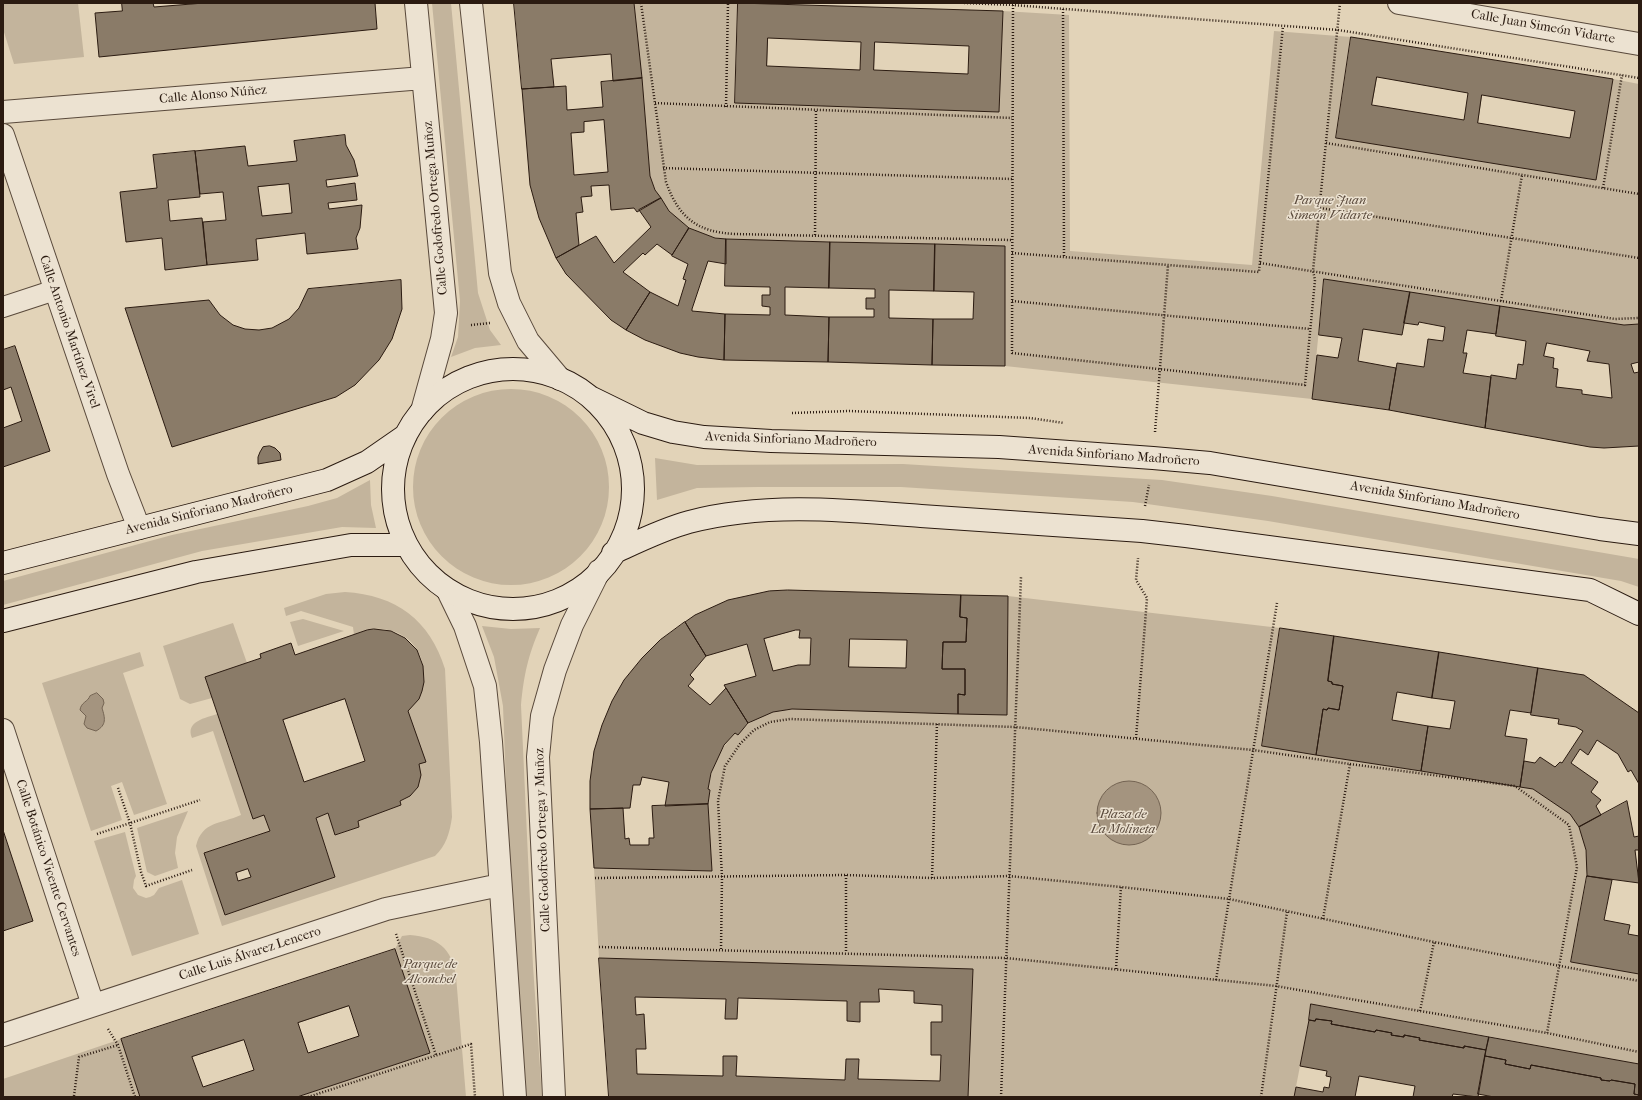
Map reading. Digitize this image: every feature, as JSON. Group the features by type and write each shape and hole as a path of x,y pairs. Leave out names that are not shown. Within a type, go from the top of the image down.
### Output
{"street":[{"name":"Calle Godofredo Ortega Muñoz","path":"416,3 446,313 442,339 422,411"},
{"path":"471,3 500,273 509,303 528,341 560,379"},
{"name":"Calle Juan Simeón Vidarte","path":"1399,3 1639,44"},
{"name":"Calle Alonso Núñez","path":"3,112 423,78"},
{"name":"Calle Antonio Martínez Virel","path":"3,135 118,474 139,528"},
{"path":"3,307 55,290"},
{"path":"519,369 533,370 560,379 576,387 592,398 616,427 630,462 632,481 632,500 629,518 623,537 599,571 583,586 567,596 548,604 529,609 510,610 489,607 466,601 448,591 431,578 406,545 398,526 392,485 395,464 406,435 422,411 450,386 468,378 486,372 519,369"},
{"name":"Avenida Sinforiano Madroñero","path":"592,398 643,423 673,432 704,437 779,441 999,447 1210,463 1600,529 1639,534"},
{"name":"Avenida Sinforiano Madroñero","path":"3,562 327,480 367,462 406,435"},
{"path":"613,553 650,536 688,522 732,514 773,510 841,510 1142,531 1590,590 1639,614"},
{"path":"3,622 196,572 351,545 406,545"},
{"name":"Calle Godofredo Ortega y Muñoz","path":"554,1097 538,757 542,716 555,670 572,625 599,571"},
{"path":"448,591 465,626 485,686 491,742 515,1097"},
{"name":"Calle Botánico Vicente Cervantes","path":"3,730 94,1005"},
{"name":"Calle Luis Álvarez Lencero","path":"3,1034 387,909 500,885"}],"path":[{"path":"641,3 666,182 676,206 685,216 696,224 708,230 735,234 1012,240"},
{"path":"726,107 728,3"},
{"path":"964,3 1013,5 1338,30 1639,78"},
{"path":"1013,5 1012,353 1305,385 1314,280 1313,272 1340,3"},
{"path":"1063,9 1064,256"},
{"path":"1012,253 1259,272 1283,26"},
{"path":"1603,188 1622,75"},
{"path":"655,103 1012,118"},
{"path":"815,235 816,110"},
{"path":"1326,143 1639,194"},
{"path":"663,168 1012,179"},
{"path":"1501,301 1522,175"},
{"path":"1320,208 1639,258"},
{"path":"1260,263 1615,319 1639,318"},
{"path":"1136,738 1147,598 1136,580 1153,458 1168,265"},
{"path":"1012,302 1164,317 1177,316 1310,329"},
{"path":"1000,1097 1021,577"},
{"path":"1216,980 1277,603"},
{"path":"721,949 722,877 718,801 725,766 740,744 754,730 770,722 790,719 937,723 1015,727 1136,738 1253,750 1515,786 1569,825 1577,867 1547,1033"},
{"path":"932,878 937,723"},
{"path":"1322,919 1350,764"},
{"path":"118,788 130,823 141,872 146,886 192,870"},
{"path":"97,834 200,800"},
{"path":"846,875 846,953"},
{"path":"594,878 846,875 932,878 1009,876 1121,887 1229,899 1434,942 1639,981"},
{"path":"1116,969 1121,887"},
{"path":"387,909 436,1055"},
{"path":"1261,1097 1287,912"},
{"path":"1420,1011 1434,942"},
{"path":"599,947 721,949 1006,958 1116,969 1276,986 1547,1033 1639,1052"},
{"path":"94,1005 118,1045 135,1097"},
{"path":"308,1097 471,1044 476,1097"},
{"path":"73,1097 78,1057 118,1045"}],"green space":[{"path":"3,3 78,3 84,57 14,64 3,29"},
{"path":"432,3 451,3 478,293 490,330 501,345 475,348 451,357 458,337 460,301"},
{"name":"Parque Juan Simeón Vidarte","path":"634,3 738,3 735,103 999,112 1003,11 1069,15 1070,251 1252,265 1274,31 1351,37 1336,138 1596,180 1613,79 1639,84 1639,324 1624,325 1594,321 1324,279 1312,399 1005,366 1004,246 726,239 700,233 679,220 669,211 655,189 650,176"},
{"path":"501,389 521,389 549,396 557,400 566,405 587,425 593,432 602,449 609,477 609,497 602,525 593,542 573,563 566,569 549,578 521,585 501,585 473,578 456,569 429,542 420,525 417,515 413,497 413,477 420,449 429,432 456,405 473,396 483,393"},
{"path":"655,458 697,465 903,464 1162,480 1272,496 1639,559 1639,587 1621,581 1268,521 1133,502 901,487 697,488 657,500"},
{"path":"370,480 371,505 376,528 342,527 202,551 3,605 3,581 172,535 308,506 337,498"},
{"path":"345,592 380,598 408,613 420,624 430,637 438,652 445,669 452,817 447,838 442,848 435,856 222,926 196,846 203,832 213,824 241,815 213,731 192,738 191,728 198,721 217,714 253,819 264,815 270,831 204,853 225,915 335,877 316,818 328,813 336,835 359,827 358,821 401,805 400,801 414,792 418,786 420,779 419,764 408,711 417,700 422,687 424,674 422,661 417,649 408,640 397,633 382,629 368,630 354,635 353,627 301,611 286,616 284,608 326,594"},
{"name":"Plaza de La Molineta","path":"1008,596 1280,628 1262,746 1533,789 1562,808 1570,814 1580,828 1585,846 1587,865 1583,906 1572,962 1639,974 1639,1064 1312,1004 1294,1097 968,1097 973,969 599,958 594,868 712,871 708,804 710,790 708,789 712,773 720,752 729,739 735,733 738,735 744,728 756,719 768,713 792,709 1007,715"},
{"path":"303,619 344,631 298,646 290,622"},
{"path":"233,623 247,663 205,677 212,698 190,704 180,699 163,646"},
{"path":"482,626 511,629 540,628 532,647 527,665 521,705 533,966 542,1097 523,1097 513,967 503,706 494,657"},
{"path":"140,652 144,666 123,673 167,804 134,815 122,782 111,786 122,820 91,831 42,683"},
{"path":"188,811 177,837 175,853 178,868 155,876 147,872 137,828"},
{"path":"125,832 136,876 133,888 138,895 146,898 150,897 154,895 159,888 182,880 199,934 132,956 94,841"},
{"name":"Parque de Alconchel","path":"402,936 420,936 435,941 447,951 454,966 466,1097 297,1097 430,1053 395,949"},
{"path":"121,1039 140,1097 3,1097 3,1079"}],"shaded area":[{"path":"97,693 103,699 104,703 102,708 104,724 96,731 87,728 84,724 86,716 80,710 82,705 90,696"},
{"path":"1129,781 1141,783 1152,790 1159,801 1161,813 1159,825 1152,836 1141,843 1129,845 1117,843 1106,836 1099,825 1097,813 1099,801 1106,790 1117,783"}],"building":[{"path":"122,3 153,3 154,7 204,3 375,3 377,29 99,57 95,13 122,11"},
{"path":"514,3 634,3 642,78 613,81 611,54 551,59 554,87 522,89"},
{"path":"738,3 1003,11 999,112 735,103","holes":["768,38 861,42 860,70 767,66","875,42 969,46 968,74 874,70"]},
{"path":"1351,37 1613,79 1596,180 1336,138","holes":["1377,77 1468,93 1464,120 1372,105","1482,95 1575,111 1570,138 1478,123"]},
{"path":"642,78 650,176 655,190 661,198 637,212 634,208 611,210 609,185 591,186 592,196 581,197 583,212 576,213 579,245 556,258 539,218 530,185 522,89 566,86 567,110 603,107 601,82","holes":["604,120 608,172 574,175 571,133 584,132 584,122"]},
{"path":"345,135 346,145 354,160 358,176 326,180 327,187 355,183 357,200 328,203 329,209 362,205 360,228 356,238 358,249 307,254 305,233 256,239 258,260 207,265 203,222 226,220 223,192 200,194 195,151 245,146 248,166 297,161 294,141","holes":["289,184 292,213 262,216 258,187"]},
{"path":"195,151 200,197 168,200 170,221 202,218 207,265 165,270 162,238 126,242 120,192 157,188 153,155"},
{"path":"661,198 669,211 689,228 672,255 657,244 645,255 643,253 623,272 650,292 626,330 611,320 566,274 556,258 596,236 614,263 651,227 639,210"},
{"path":"689,228 715,238 726,239 726,264 708,261 692,309 692,311 725,314 724,360 680,353 645,340 626,330 650,292 678,306 686,280 683,279 688,264 672,256"},
{"path":"726,239 830,242 829,288 785,287 785,315 829,317 828,362 724,360 725,314 770,315 770,307 762,306 762,295 770,295 770,287 725,286"},
{"path":"830,242 935,244 934,291 889,290 889,318 933,319 932,365 828,362 829,317 874,317 874,309 866,309 866,298 875,298 875,289 829,288"},
{"path":"935,244 1005,246 1005,366 932,365 933,319 973,319 974,292 934,291"},
{"path":"1324,279 1410,292 1402,335 1363,329 1358,361 1396,368 1389,410 1312,399 1317,355 1338,358 1342,338 1319,335"},
{"path":"401,280 402,309 392,339 379,360 355,385 336,397 172,447 125,308 209,300 220,315 233,325 245,329 259,330 272,328 289,319 299,308 308,289"},
{"path":"1410,292 1500,306 1496,334 1467,330 1463,353 1467,353 1463,373 1491,377 1485,428 1389,410 1397,363 1424,367 1428,339 1443,341 1445,327 1419,322 1418,325 1404,323"},
{"path":"1500,306 1624,325 1639,324 1639,362 1631,364 1634,373 1639,372 1639,446 1604,448 1590,447 1485,428 1491,375 1516,379 1518,364 1523,365 1526,341 1496,336","holes":["1547,343 1590,351 1587,361 1609,364 1612,398 1582,394 1582,390 1556,387 1558,369 1553,368 1554,358 1544,356"]},
{"path":"15,346 50,451 3,467 3,428 22,421 11,387 3,390 3,350"},
{"path":"270,446 275,448 280,453 281,460 258,464 258,457 263,447"},
{"path":"788,590 961,595 960,617 967,618 966,642 943,642 942,669 965,669 965,695 958,694 958,714 792,709 773,712 748,723 724,685 756,676 747,644 706,656 685,622 695,615 728,600 769,591","holes":["800,630 799,638 811,638 810,665 798,665 773,671 764,639","850,639 907,640 906,668 849,667"]},
{"path":"961,595 1008,596 1007,715 958,714 958,694 965,695 965,669 942,669 943,642 966,642 967,618 960,617"},
{"path":"685,622 706,656 690,675 694,679 688,686 710,705 726,688 748,723 738,735 735,733 724,745 711,773 708,789 710,790 708,804 665,806 669,782 642,777 640,785 633,785 630,808 590,809 590,781 594,751 602,725 612,701 624,680 642,658 660,640"},
{"path":"1280,628 1334,636 1328,681 1332,682 1332,684 1343,686 1339,710 1328,708 1327,710 1323,709 1316,755 1262,746"},
{"path":"374,629 391,631 405,638 417,650 423,666 424,682 422,691 419,699 408,711 426,762 419,764 421,775 418,787 410,796 400,801 401,805 358,821 359,827 335,835 328,813 316,818 335,877 225,915 204,853 270,831 264,815 253,819 205,677 261,658 260,654 291,643 295,655 367,630","holes":["345,699 365,761 304,782 283,720","248,869 251,877 238,881 236,873"]},
{"path":"1334,636 1439,652 1432,698 1397,692 1392,720 1428,726 1421,771 1316,755 1323,709 1327,710 1328,708 1339,710 1343,686 1332,684 1332,682 1328,681"},
{"path":"1439,652 1538,668 1531,713 1510,710 1505,736 1527,739 1520,787 1421,771 1428,726 1450,729 1455,701 1432,698"},
{"path":"1538,668 1584,675 1639,713 1639,784 1631,770 1628,772 1618,754 1597,740 1588,755 1580,749 1571,763 1598,782 1591,792 1601,800 1596,806 1601,815 1579,827 1570,814 1533,789 1520,787 1524,761 1535,763 1540,757 1555,767 1560,762 1562,763 1583,731 1576,727 1558,724 1559,719 1531,715"},
{"path":"1627,801 1634,837 1639,836 1639,850 1635,850 1639,883 1587,876 1586,850 1579,827"},
{"path":"708,804 712,871 594,868 590,809 623,808 625,839 629,838 630,845 649,845 649,838 654,838 652,806"},
{"path":"3,830 33,921 3,931"},
{"path":"1587,876 1612,880 1604,920 1630,925 1628,934 1639,936 1639,974 1571,962"},
{"path":"395,949 430,1053 297,1097 140,1097 121,1039","holes":["349,1006 359,1036 308,1053 298,1023","244,1040 254,1070 203,1087 192,1057"]},
{"path":"599,958 973,969 968,1097 609,1097","holes":["879,989 914,991 914,1003 942,1005 942,1022 931,1022 931,1055 941,1055 940,1081 858,1079 859,1059 846,1059 845,1080 736,1076 737,1056 723,1056 723,1076 637,1074 636,1049 646,1049 644,1014 636,1015 635,997 726,999 725,1019 737,1019 738,998 847,1001 847,1021 860,1022 860,1002 879,1002"]},
{"path":"1311,1004 1489,1037 1486,1050 1464,1046 1464,1048 1419,1040 1420,1038 1404,1035 1404,1037 1391,1035 1392,1033 1376,1030 1375,1032 1331,1024 1332,1021 1316,1019 1315,1021 1309,1020"},
{"path":"1316,1019 1332,1021 1331,1024 1375,1032 1376,1030 1392,1033 1391,1035 1404,1037 1404,1035 1420,1038 1419,1040 1464,1048 1464,1046 1486,1050 1478,1097 1453,1094 1452,1097 1413,1097 1415,1086 1359,1076 1355,1097 1294,1097 1296,1087 1323,1092 1324,1087 1329,1088 1331,1077 1326,1076 1327,1071 1300,1066 1309,1020 1315,1021"},
{"path":"1489,1037 1639,1064 1639,1095 1634,1094 1635,1084 1601,1080 1601,1078 1531,1065 1530,1069 1505,1064 1506,1060 1485,1056"},
{"path":"1485,1056 1506,1060 1505,1064 1530,1069 1531,1065 1601,1078 1601,1080 1635,1084 1634,1094 1639,1095 1639,1097 1494,1097 1478,1094"}]}
